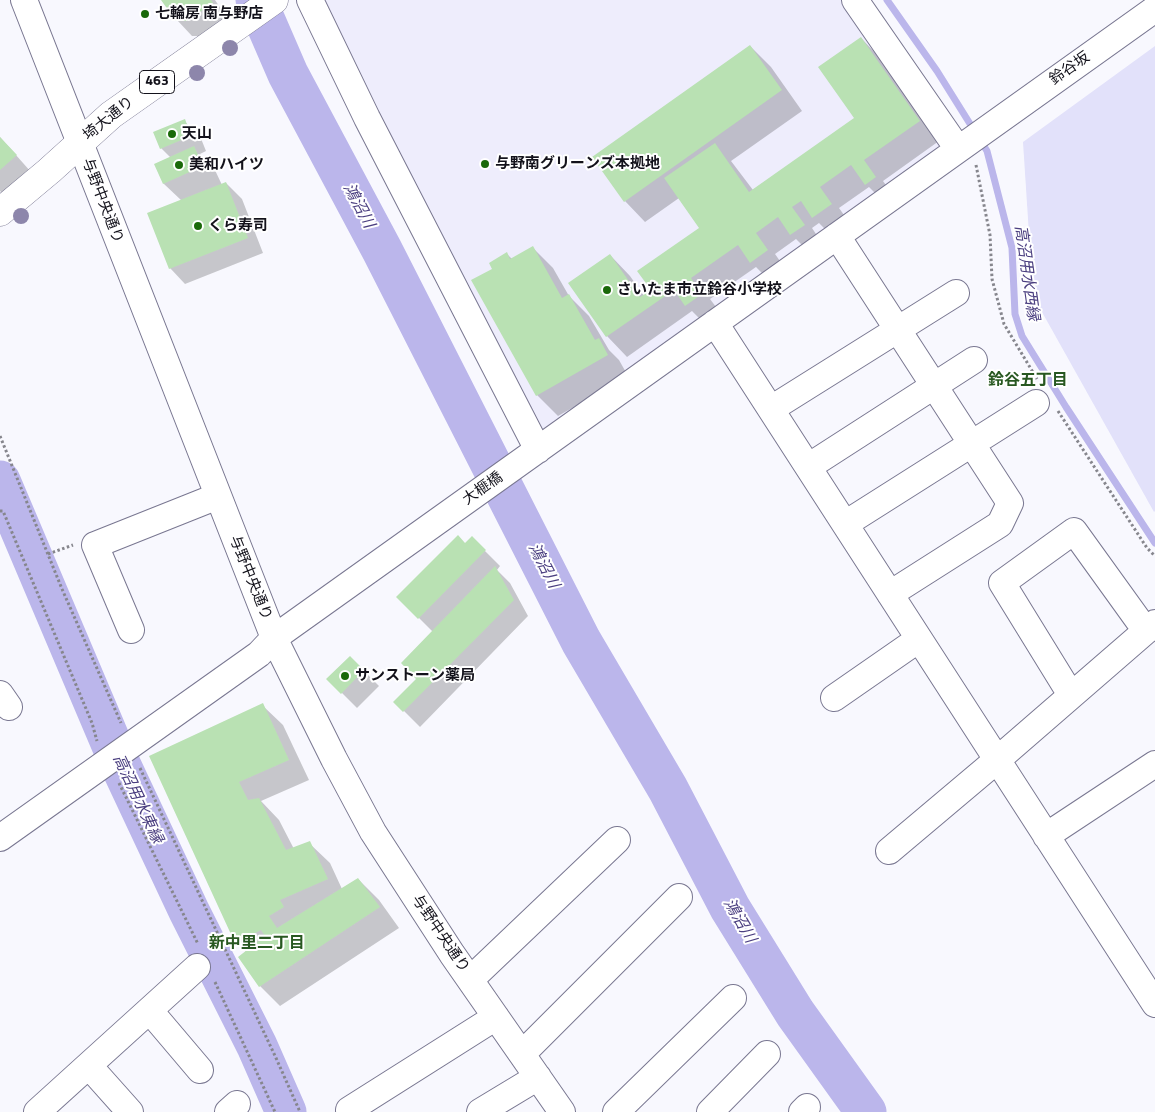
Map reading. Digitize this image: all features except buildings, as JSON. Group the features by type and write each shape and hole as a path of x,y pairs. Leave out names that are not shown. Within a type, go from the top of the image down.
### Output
{"highway":[{"name":"埼大通り","path":"0,212 111,115 274,0"}],"street":[{"name":"与野中央通り","path":"24,0 274,638 372,832 562,1112"},
{"path":"310,0 367,118 537,451"},
{"path":"854,0 969,142"},
{"name":"鈴谷坂","path":"716,323 1155,9"},
{"path":"837,236 1010,503 1000,524 890,594"},
{"path":"771,409 956,293"},
{"path":"716,323 1046,836 1148,976 1155,1004"},
{"name":"大榧橋","path":"0,838 259,654 274,638 716,323"},
{"path":"808,467 974,360"},
{"path":"845,524 972,444 1042,396"},
{"path":"131,630 95,544 218,496"},
{"path":"889,851 997,760 1150,627 1074,531 1002,584 1071,695"},
{"path":"834,698 919,639"},
{"path":"1046,836 1155,764"},
{"path":"471,980 617,840"},
{"path":"522,1054 679,897"},
{"path":"37,1112 150,1011 204,966"},
{"path":"616,1112 733,998"},
{"path":"150,1011 200,1070"},
{"path":"349,1110 496,1017"},
{"path":"710,1112 767,1054"},
{"path":"89,1066 130,1112"},
{"path":"480,1112 538,1077"}],"path":[{"path":"969,142 976,165 990,235 992,279 1004,324 1042,396 1147,548 1155,556"},
{"path":"0,436 48,554 117,754 119,782 204,966 275,1112"},
{"path":"0,511 3,511 92,723 155,802 300,1112"},
{"path":"48,554 56,551"}],"shaded area":[{"name":"さいたま市立鈴谷小学校","path":"322,0 843,0 940,140 938,151 548,433 536,428"},
{"path":"1155,46 1154,512 1033,296 1023,142"}],"waterway":[{"name":"鴻沼川","path":"256,0 288,74 382,250 581,641 668,789 730,908 795,1013 866,1112"},
{"name":"高沼用水西縁","path":"887,0 937,71 987,151 1012,248 1015,314 1022,336 1155,543"},
{"name":"高沼用水東縁","path":"0,481 120,764 189,911 257,1046 286,1112"}],"place":[{"name":"七輪房 南与野店","path":"145,14"},
{"name":"天山","path":"172,134"},
{"name":"与野南グリーンズ本拠地","path":"485,164"},
{"name":"美和ハイツ","path":"179,165"},
{"name":"くら寿司","path":"198,226"},
{"name":"さいたま市立鈴谷小学校","path":"607,290"},
{"name":"サンストーン薬局","path":"345,676"}],"district":[{"name":"鈴谷五丁目","path":"1028,381"},
{"name":"新中里二丁目","path":"257,944"}]}
